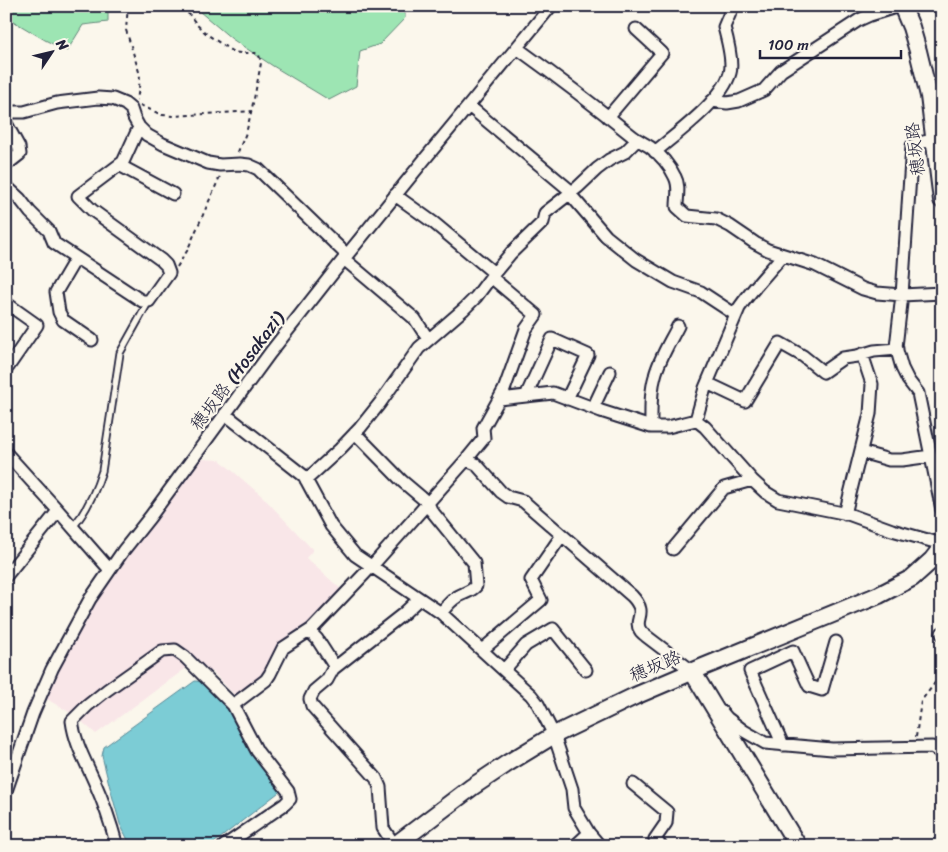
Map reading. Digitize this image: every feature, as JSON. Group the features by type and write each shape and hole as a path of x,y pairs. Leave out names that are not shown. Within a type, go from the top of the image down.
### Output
{"main road":[{"name":"穂坂路","path":"900,6 911,27 929,96 937,141 942,200"},
{"name":"穂坂路","path":"394,846 472,786 554,735 692,671 879,596 912,578 932,560 942,545"},
{"path":"692,671 798,846"}],"street":[{"name":"穂坂路 (Hosakazi)","path":"6,791 33,714 52,670 90,599 123,550 150,517 270,354 346,257 552,6"},
{"path":"655,152 702,113 722,90 731,72 724,27 732,6"},
{"path":"712,101 727,103 739,101 764,90 781,71 860,20 900,6"},
{"path":"608,117 662,53 636,29"},
{"path":"517,48 581,95 637,140 651,147 663,158 675,176 678,185 677,207 687,216 716,219 768,250 815,265 877,294 942,294"},
{"path":"6,112 24,112 57,103 98,98 113,99 131,108 139,127 163,144 208,163 249,165 258,169 346,257 415,319 428,339"},
{"path":"469,106 571,192 606,236 636,260 673,282 701,292 736,315"},
{"path":"6,123 19,147 20,154 6,164"},
{"path":"9,192 20,199 30,212 50,231 54,243 142,301 149,301 169,273 166,265 92,210 78,196 123,162 139,127"},
{"path":"306,480 355,433 380,403 419,348 476,297 511,253 543,222 545,213 597,169 625,152 637,140"},
{"path":"937,141 918,143 912,146 897,349 902,368 918,393 942,510"},
{"path":"119,165 173,194"},
{"path":"233,704 266,680 283,648 309,631 371,567 484,438 483,428 504,390 526,330 536,315 434,223 395,196"},
{"path":"696,420 707,383 736,315 746,298 783,255"},
{"path":"76,258 56,292 59,312 63,320 92,340"},
{"path":"6,302 37,325 8,367 6,366"},
{"path":"650,428 651,398 655,376 663,354 678,326"},
{"path":"526,396 552,339 588,355 567,399"},
{"path":"707,383 745,400 780,343 803,356 823,372 843,358 874,351 897,349"},
{"path":"845,514 870,414 872,384 862,354"},
{"path":"593,408 610,372"},
{"path":"499,399 553,393 650,428 668,427 696,420"},
{"path":"225,414 304,476 331,526 355,556 441,613 532,695 554,735 572,789 574,808 600,846"},
{"path":"696,420 752,480 765,492 778,500 845,514 942,545"},
{"path":"355,433 402,481 428,503 431,510 474,563 476,586 451,602 441,613"},
{"path":"860,452 889,460 931,456"},
{"path":"6,453 110,570"},
{"path":"466,460 476,464 501,492 508,497 523,501 632,596 639,604 641,613 638,624 640,630 692,671"},
{"path":"672,549 724,488 752,480"},
{"path":"6,576 58,511"},
{"path":"482,650 541,600 531,580 562,535"},
{"path":"394,846 382,828 380,786 376,778 312,706 310,699 314,691 327,680 335,667 403,614 419,598"},
{"path":"504,670 526,645 553,629 586,670"},
{"path":"309,631 317,639 335,667"},
{"path":"783,745 750,671 793,651 809,686 822,690 836,642"},
{"path":"117,846 106,810 78,746 72,721 107,690 162,650 175,650 185,657 233,704 257,751 288,791 290,799 285,804 224,846"},
{"path":"708,696 728,718 744,731 765,742 832,749 932,747 942,754"},
{"path":"633,784 667,812 666,823 655,839 661,846"},
{"path":"575,846 590,833"}],"lane":[{"path":"72,527 91,502 97,488 102,472 120,353 149,301"}],"path":[{"path":"128,6 126,30 140,75 140,88 136,105 141,105 162,115 174,116 252,111"},
{"path":"169,273 175,269 187,251 244,138 252,111 261,63 260,55 257,52 233,52 208,35 188,14 172,6"},
{"path":"914,747 921,701 942,672"}],"shaded area":[{"path":"202,459 220,460 263,497 313,550 306,558 343,591 308,627 266,676 237,698 213,672 189,666 96,734 74,715 45,698 60,664 85,618 131,550 197,461"}],"green space":[{"path":"6,6 108,6 108,22 83,25 67,51 8,18"},
{"path":"193,6 405,6 405,18 380,44 360,51 356,86 329,100 232,39"}],"water":[{"path":"195,681 207,682 230,708 283,789 210,846 131,846 120,824 109,784 102,756 104,747"}]}
